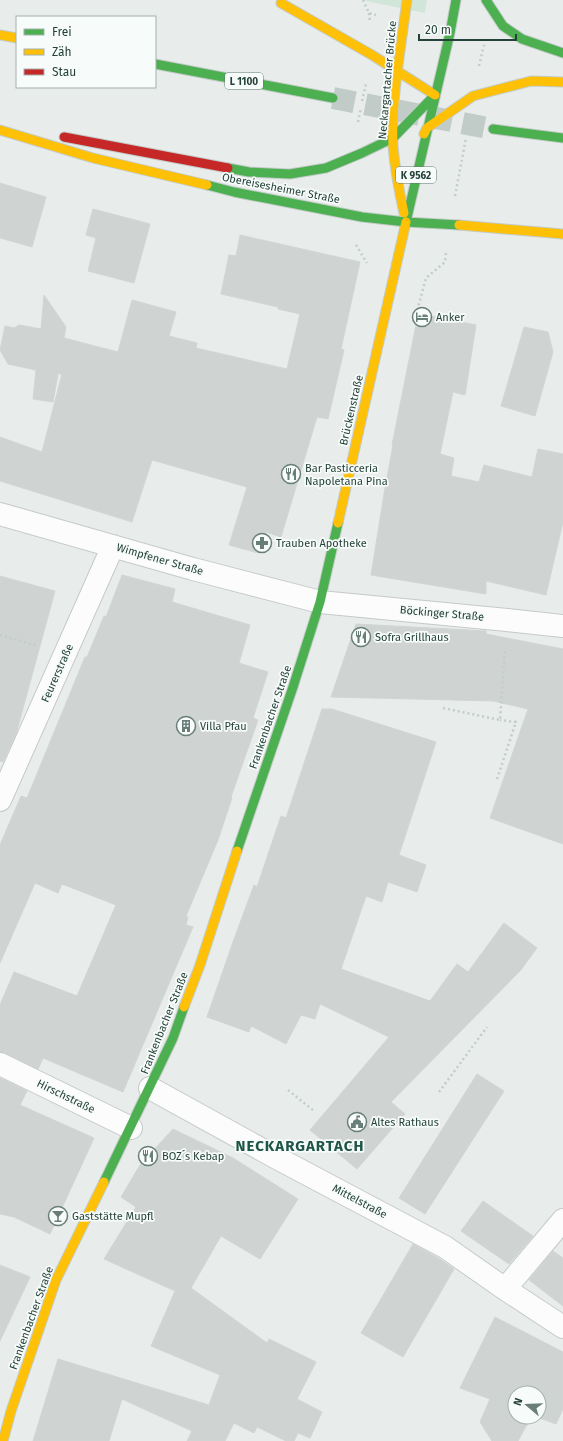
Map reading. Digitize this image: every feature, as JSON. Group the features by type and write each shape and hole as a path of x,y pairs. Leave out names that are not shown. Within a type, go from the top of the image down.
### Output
{"main road":[{"name":"Neckargartacher Brücke","path":"406,222 399,188 393,138 398,72 407,0"},
{"name":"K 9562","path":"406,222 450,33 456,0"},
{"path":"486,0 503,26 522,39 563,53"},
{"path":"54,135 249,172 290,174 326,168 393,138 435,95 372,55 277,2 296,1"},
{"path":"0,35 16,38"},
{"name":"L 1100","path":"156,64 332,98"},
{"path":"414,150 427,128 473,96 531,81 563,82"},
{"path":"0,125 38,132"},
{"path":"493,129 563,138"},
{"name":"Obereisesheimer Straße","path":"0,130 93,158 234,192 362,217 406,222 450,224 563,234"},
{"path":"399,188 406,169"},
{"name":"Brückenstraße","path":"320,602 406,222"},
{"name":"Frankenbacher Straße","path":"3,1441 11,1411 56,1280 132,1128 173,1038 200,965 320,602"}],"street":[{"name":"Wimpfener Straße","path":"0,514 193,569 320,602"},
{"name":"Feurerstraße","path":"0,800 113,546"},
{"name":"Böckinger Straße","path":"320,602 563,626"},
{"name":"Hirschstraße","path":"0,1064 132,1128"},
{"name":"Mittelstraße","path":"150,1088 444,1247 563,1327"},
{"path":"505,1289 563,1220"}],"path":[{"path":"500,720 507,620"},
{"path":"0,635 65,653"},
{"path":"443,708 516,722 497,780"},
{"path":"439,1092 487,1027"},
{"path":"288,1090 314,1111"}],"green space":[{"path":"361,0 427,0 425,13"}],"building":[{"path":"0,183 46,197 32,247 0,238"},
{"path":"93,209 150,224 134,283 88,271 96,238 86,235"},
{"path":"240,235 360,262 341,349 344,350 328,419 317,417 281,537 266,532 258,553 229,545 247,487 152,460 132,522 0,481 0,437 42,452 62,374 58,374 53,402 33,399 36,370 8,364 0,350 5,326 14,328 19,325 41,329 44,295 66,327 64,338 118,352 132,300 176,312 169,336 197,343 196,348 287,369 300,314 278,309 278,307 221,294 229,255 236,256"},
{"path":"426,315 476,325 465,395 453,392 440,454 454,458 451,476 479,482 484,465 532,477 538,449 563,454 563,522 546,595 486,581 486,594 371,575 392,445 417,320"},
{"path":"524,327 548,332 553,352 535,416 501,406"},
{"path":"122,575 175,589 172,602 250,625 239,663 268,672 253,718 258,720 231,797 232,798 218,840 186,916 188,917 186,925 193,927 123,1092 43,1058 38,1069 0,1052 0,1005 14,972 77,996 116,905 62,884 58,893 35,883 0,963 0,845 21,796 27,798 85,657 87,657 104,616 106,617"},
{"path":"0,576 55,591 16,734 3,762 0,761"},
{"path":"356,624 486,631 486,634 563,649 563,844 490,818 528,709 493,701 331,697"},
{"path":"322,709 332,709 436,742 399,855 426,865 417,892 388,882 382,902 366,896 341,969 430,1001 457,964 468,972 504,923 537,948 520,971 391,1102 405,1114 357,1169 310,1130 389,1037 320,1004 315,1019 301,1015 286,1044 251,1026 249,1032 207,1017 254,885 257,887 281,816 286,818"},
{"path":"477,1074 504,1091 425,1214 399,1198"},
{"path":"0,1078 27,1091 20,1105 94,1138 50,1234 14,1217 0,1214"},
{"path":"173,1129 233,1158 298,1199 260,1259 221,1236 191,1288 267,1343 269,1339 316,1362 297,1399 322,1412 310,1438 298,1433 294,1441 286,1441 257,1427 254,1433 234,1423 225,1441 187,1441 192,1431 122,1399 109,1441 33,1441 58,1359 209,1405 220,1375 151,1346 175,1291 104,1259 136,1207 121,1197 140,1165"},
{"path":"483,1201 533,1236 509,1264 461,1231"},
{"path":"413,1244 454,1269 403,1357 361,1333"},
{"path":"553,1251 563,1258 563,1306 529,1280"},
{"path":"0,1265 30,1277 0,1341"},
{"path":"495,1317 563,1352 563,1409 556,1424 547,1421 547,1385 507,1385 507,1425 527,1425 518,1441 492,1441 480,1422 490,1399 460,1388"}],"tunnel":[{"path":"333,98 493,129"}],"traffic: fast":[{"path":"406,222 450,33 456,0"},
{"path":"486,0 503,26 522,39 563,53"},
{"path":"156,64 333,98"},
{"path":"228,168 249,172 290,174 326,168 393,138 435,95"},
{"path":"493,129 563,138"},
{"path":"207,185 234,192 362,217 406,222 459,225"},
{"path":"237,851 293,687 320,602 338,523"},
{"path":"104,1182 173,1038 184,1007"}],"traffic: slow":[{"path":"404,213 395,163 393,128 397,73 407,0"},
{"path":"281,3 372,55 435,95"},
{"path":"0,35 16,38"},
{"path":"424,134 427,128 473,96 531,81 563,82"},
{"path":"0,130 93,158 207,185"},
{"path":"338,523 406,222"},
{"path":"459,225 563,234"},
{"path":"184,1007 200,965 237,851"},
{"path":"3,1441 11,1411 56,1280 104,1182"}],"traffic: jam":[{"path":"64,137 228,168"}],"place":[{"name":"Anker","path":"422,317"},
{"name":"Bar Pasticceria Napoletana Pina","path":"291,474"},
{"name":"Trauben Apotheke","path":"262,543"},
{"name":"Sofra Grillhaus","path":"361,637"},
{"name":"Villa Pfau","path":"186,726"},
{"name":"Altes Rathaus","path":"357,1122"},
{"name":"BOZ´s Kebap","path":"148,1156"},
{"name":"Gaststätte Mupfl","path":"58,1216"}],"district":[{"name":"NECKARGARTACH","path":"300,1146"}]}
